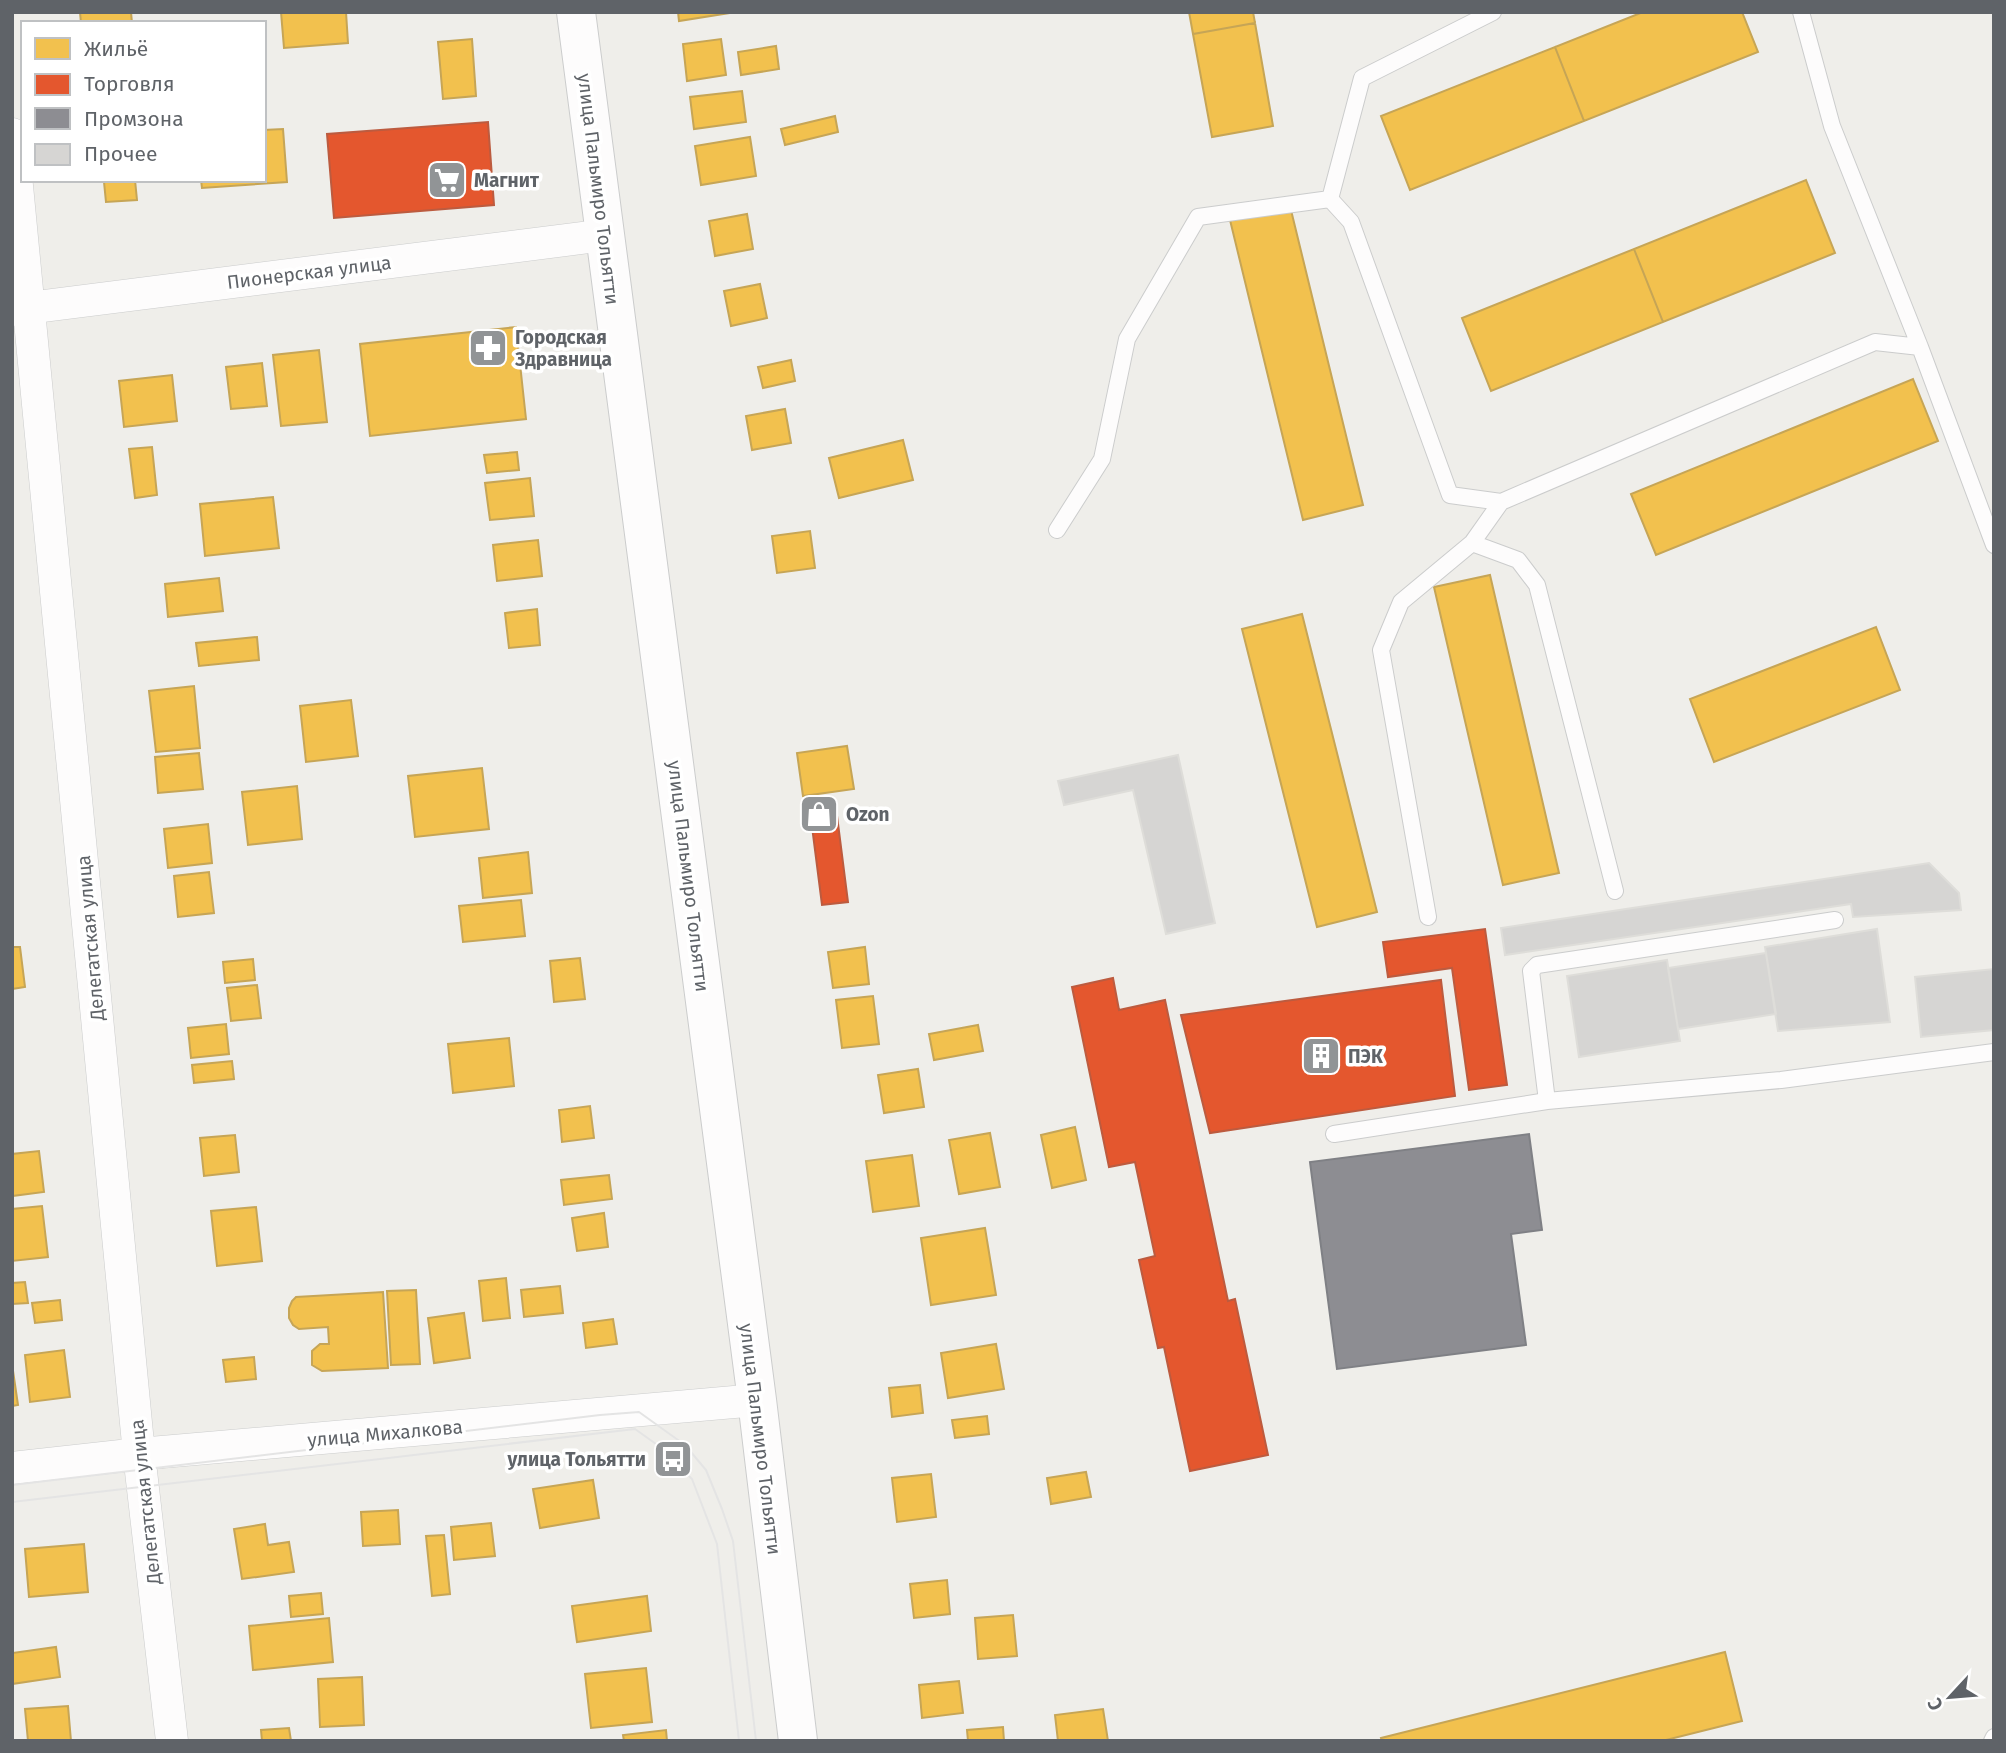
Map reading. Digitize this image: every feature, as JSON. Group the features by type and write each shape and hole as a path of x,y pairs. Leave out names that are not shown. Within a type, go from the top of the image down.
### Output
{"street":[{"name":"улица Пальмиро Тольятти","path":"576,12 757,1400 798,1741"},
{"name":"Делегатская улица","path":"12,134 21,309 139,1454 173,1741"},
{"name":"Пионерская улица","path":"21,309 605,235"},
{"name":"улица Михалкова","path":"12,1468 139,1454 757,1400"}],"lane":[{"path":"1330,199 1362,78 1493,12"},
{"path":"1801,12 1832,126 1920,347 1994,545"},
{"path":"1330,199 1350,222 1450,495 1501,502 1874,342 1920,347"},
{"path":"1057,530 1102,459 1126,340 1198,217 1330,199"},
{"path":"1428,917 1381,650 1401,601 1472,543 1501,502"},
{"path":"1472,543 1518,560 1537,584 1615,891"},
{"path":"1547,1101 1531,971 1537,965 1836,920"},
{"path":"1334,1133 1547,1101 1781,1080 1994,1052"}],"building: Жильё":[{"path":"80,12 131,12 132,21 81,21"},
{"path":"281,12 346,12 348,43 284,48"},
{"path":"678,12 736,12 679,21"},
{"path":"1189,12 1253,12 1255,23 1193,34"},
{"path":"1643,12 1742,12 1758,52 1584,121 1555,47"},
{"path":"1255,23 1273,126 1212,137 1193,34"},
{"path":"472,39 476,96 443,99 438,42"},
{"path":"721,39 726,75 687,81 683,44"},
{"path":"776,46 779,69 741,75 738,52"},
{"path":"1555,47 1584,121 1410,190 1381,116"},
{"path":"742,91 746,122 694,129 690,97"},
{"path":"835,116 838,132 785,145 781,129"},
{"path":"283,129 287,182 202,188 201,182 266,182 266,130"},
{"path":"750,137 756,176 701,185 695,146"},
{"path":"1806,180 1835,253 1663,322 1634,249"},
{"path":"104,182 135,182 137,200 106,202"},
{"path":"1290,206 1363,505 1303,520 1230,220"},
{"path":"747,214 753,249 715,256 709,221"},
{"path":"1634,249 1663,322 1491,391 1462,318"},
{"path":"760,284 767,318 731,326 724,291"},
{"path":"516,327 526,419 370,436 360,344"},
{"path":"319,350 327,422 281,426 273,355"},
{"path":"791,360 795,381 763,388 758,367"},
{"path":"262,363 267,406 231,409 226,367"},
{"path":"172,375 177,421 124,427 119,381"},
{"path":"1913,379 1938,441 1656,555 1631,494"},
{"path":"785,409 791,443 752,450 746,416"},
{"path":"903,440 913,480 839,498 829,458"},
{"path":"152,447 157,495 135,498 129,449"},
{"path":"517,452 519,470 487,473 484,455"},
{"path":"530,478 534,516 490,520 485,483"},
{"path":"273,497 279,548 205,556 200,504"},
{"path":"810,531 815,568 777,573 772,536"},
{"path":"538,540 542,576 497,581 493,545"},
{"path":"1490,575 1559,873 1503,885 1434,587"},
{"path":"219,578 223,611 168,617 165,584"},
{"path":"537,609 540,645 509,648 505,613"},
{"path":"1302,614 1377,912 1317,927 1242,629"},
{"path":"1876,627 1900,690 1714,762 1690,699"},
{"path":"257,637 259,660 199,666 196,643"},
{"path":"194,686 200,748 156,752 149,691"},
{"path":"351,700 358,756 306,762 300,706"},
{"path":"847,746 854,789 803,796 797,753"},
{"path":"199,753 203,789 158,793 155,757"},
{"path":"482,768 489,829 415,837 408,776"},
{"path":"297,786 302,839 248,845 242,792"},
{"path":"208,824 212,863 168,868 164,829"},
{"path":"528,852 532,893 483,898 479,858"},
{"path":"209,872 214,913 178,917 174,876"},
{"path":"521,900 525,936 463,942 459,906"},
{"path":"12,947 20,947 25,987 12,989"},
{"path":"865,947 869,984 833,988 828,952"},
{"path":"580,958 585,999 554,1002 550,961"},
{"path":"253,959 255,980 225,983 223,962"},
{"path":"257,985 261,1018 231,1021 227,988"},
{"path":"873,996 879,1044 842,1048 836,1000"},
{"path":"226,1024 229,1054 191,1058 188,1028"},
{"path":"978,1025 983,1051 934,1060 929,1034"},
{"path":"509,1038 514,1086 453,1093 448,1044"},
{"path":"232,1061 234,1079 194,1083 192,1065"},
{"path":"918,1069 924,1107 884,1113 878,1075"},
{"path":"590,1106 594,1138 562,1142 559,1110"},
{"path":"1075,1127 1086,1180 1052,1188 1041,1135"},
{"path":"990,1133 1000,1187 959,1194 949,1140"},
{"path":"235,1135 239,1172 204,1176 200,1138"},
{"path":"39,1151 44,1192 12,1196 12,1154"},
{"path":"912,1155 919,1206 873,1212 866,1161"},
{"path":"609,1175 612,1199 564,1205 561,1180"},
{"path":"42,1206 48,1257 12,1261 12,1209"},
{"path":"256,1207 262,1261 217,1266 211,1211"},
{"path":"604,1213 608,1247 577,1251 572,1218"},
{"path":"985,1228 996,1295 931,1305 921,1238"},
{"path":"506,1278 510,1318 483,1321 479,1281"},
{"path":"25,1282 28,1303 12,1304 12,1283"},
{"path":"560,1286 563,1313 524,1317 521,1290"},
{"path":"416,1290 420,1364 391,1365 387,1291"},
{"path":"383,1292 388,1368 322,1371 312,1365 312,1351 320,1344 329,1344 328,1327 299,1329 293,1325 289,1318 292,1301 296,1297"},
{"path":"60,1300 62,1320 35,1323 32,1303"},
{"path":"464,1313 470,1358 434,1363 428,1318"},
{"path":"613,1319 617,1344 586,1348 583,1323"},
{"path":"996,1344 1004,1389 948,1398 941,1353"},
{"path":"64,1350 70,1397 30,1402 25,1355"},
{"path":"254,1357 256,1379 226,1382 223,1360"},
{"path":"12,1364 18,1405 12,1406"},
{"path":"920,1385 923,1413 892,1417 889,1388"},
{"path":"987,1416 989,1434 955,1438 952,1420"},
{"path":"1086,1472 1091,1497 1051,1504 1047,1478"},
{"path":"931,1474 936,1517 897,1522 892,1478"},
{"path":"593,1480 599,1518 540,1528 533,1489"},
{"path":"398,1510 400,1544 363,1546 361,1512"},
{"path":"491,1523 495,1556 454,1560 451,1527"},
{"path":"265,1524 268,1545 289,1542 294,1572 242,1579 234,1529"},
{"path":"444,1535 450,1594 432,1596 426,1536"},
{"path":"84,1544 88,1592 29,1597 25,1549"},
{"path":"947,1580 950,1614 914,1618 910,1584"},
{"path":"321,1593 323,1614 291,1617 289,1596"},
{"path":"647,1596 651,1631 577,1642 572,1606"},
{"path":"1013,1615 1017,1656 978,1659 975,1618"},
{"path":"329,1618 333,1662 253,1670 249,1626"},
{"path":"56,1647 60,1677 12,1684 12,1653"},
{"path":"1725,1652 1742,1721 1662,1741 1382,1741 1381,1738"},
{"path":"646,1668 652,1722 591,1728 585,1674"},
{"path":"362,1677 364,1725 320,1727 318,1679"},
{"path":"959,1681 963,1713 922,1718 919,1685"},
{"path":"68,1706 71,1741 28,1741 25,1709"},
{"path":"1103,1709 1108,1741 1058,1741 1055,1715"},
{"path":"1003,1727 1004,1741 968,1741 967,1730"},
{"path":"289,1728 291,1741 262,1741 261,1730"},
{"path":"666,1730 667,1741 624,1741 623,1735"}],"building: Торговля":[{"path":"488,122 494,205 334,218 327,134"},
{"path":"835,800 848,902 822,905 809,803"},
{"path":"1485,929 1507,1085 1469,1090 1452,968 1388,977 1383,942"},
{"path":"1113,978 1119,1010 1165,1000 1228,1301 1235,1299 1268,1455 1190,1471 1164,1347 1158,1348 1139,1260 1155,1256 1135,1162 1109,1167 1072,987"},
{"name":"ПЭК","path":"1441,980 1455,1096 1210,1133 1181,1015"}],"building: Промзона":[{"path":"1529,1134 1542,1230 1511,1234 1526,1345 1337,1369 1310,1162"}],"building: Прочее":[{"path":"1178,755 1215,923 1166,934 1133,790 1064,805 1058,781"},
{"path":"1929,863 1959,893 1961,910 1853,917 1851,904 1505,955 1501,928"},
{"path":"1877,929 1890,1022 1778,1031 1765,947"},
{"path":"1766,953 1776,1014 1678,1029 1668,968"},
{"path":"1667,960 1680,1041 1579,1057 1567,976"},
{"path":"1994,969 1994,1030 1921,1037 1915,977"}],"tram line":[{"path":"12,1485 639,1412 685,1445 706,1470 722,1509 733,1541 756,1741"},
{"path":"12,1502 635,1429 656,1444 692,1479 717,1544 739,1741"}],"place":[{"name":"Магнит","path":"447,180"},
{"name":"Городская Здравница","path":"488,348"},
{"name":"Ozon","path":"819,814"},
{"name":"ПЭК","path":"1321,1056"},
{"name":"улица Тольятти","path":"673,1459"}]}
